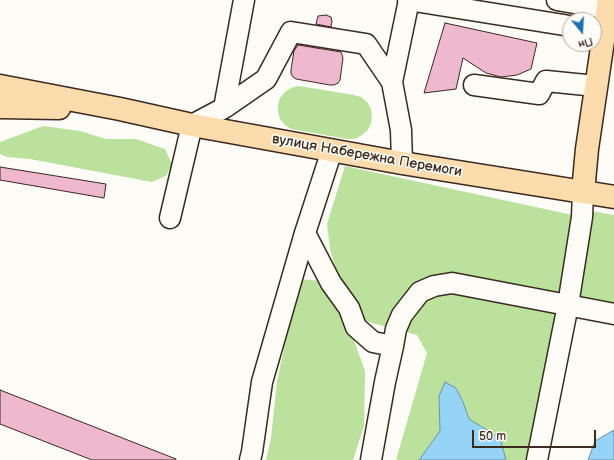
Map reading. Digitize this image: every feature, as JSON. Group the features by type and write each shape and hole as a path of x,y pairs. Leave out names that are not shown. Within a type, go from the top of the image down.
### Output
{"main road":[{"path":"602,22 609,4"},
{"path":"583,192 587,149 596,86 598,52"},
{"name":"вулиця Набережна Перемоги","path":"0,86 120,109 192,125 402,163 614,197"},
{"name":"вулиця Набережна Перемоги","path":"0,107 120,109"}],"street":[{"path":"224,108 244,0"},
{"path":"402,163 401,130 392,82 409,0 562,25"},
{"path":"556,0 609,4"},
{"path":"170,218 192,125 224,108 266,79 291,32 366,44 392,82"},
{"path":"474,85 539,94 546,81 596,86"},
{"path":"250,460 262,382 305,233 332,150"},
{"path":"537,460 568,305 582,217 583,192"},
{"path":"305,233 331,283 350,308 356,327 372,342 393,346"},
{"path":"371,460 396,330 402,315 420,292 434,286 452,283 614,314"}],"green space":[{"path":"298,86 361,97 367,102 371,109 371,123 368,130 355,139 347,139 291,129 280,119 278,105 280,98 285,92"},
{"path":"43,126 80,131 106,139 136,139 165,149 172,164 166,176 152,182 30,159 7,157 0,154 0,142"},
{"path":"345,166 582,217 538,460 506,460 500,438 469,419 456,388 439,396 440,431 419,460 396,460 427,353 417,335 361,320 338,277 330,249 327,224"},
{"path":"592,211 614,215 614,307 590,303 575,294"},
{"path":"299,279 322,281 352,335 365,371 364,426 353,460 266,460 271,438 277,381"}],"water":[{"path":"445,382 456,388 469,419 500,438 506,460 419,460 440,431 439,396"},
{"path":"614,430 614,460 588,460 595,441"}],"building":[{"path":"326,15 331,17 331,27 316,24 318,16"},
{"path":"445,23 537,43 531,69 517,75 501,77 486,73 463,58 456,89 424,93"},
{"path":"298,45 341,52 343,58 340,80 338,83 330,85 296,79 293,77 291,70 294,51"},
{"path":"0,167 106,184 104,198 0,180"},
{"path":"0,390 176,460 92,460 0,424"}]}
